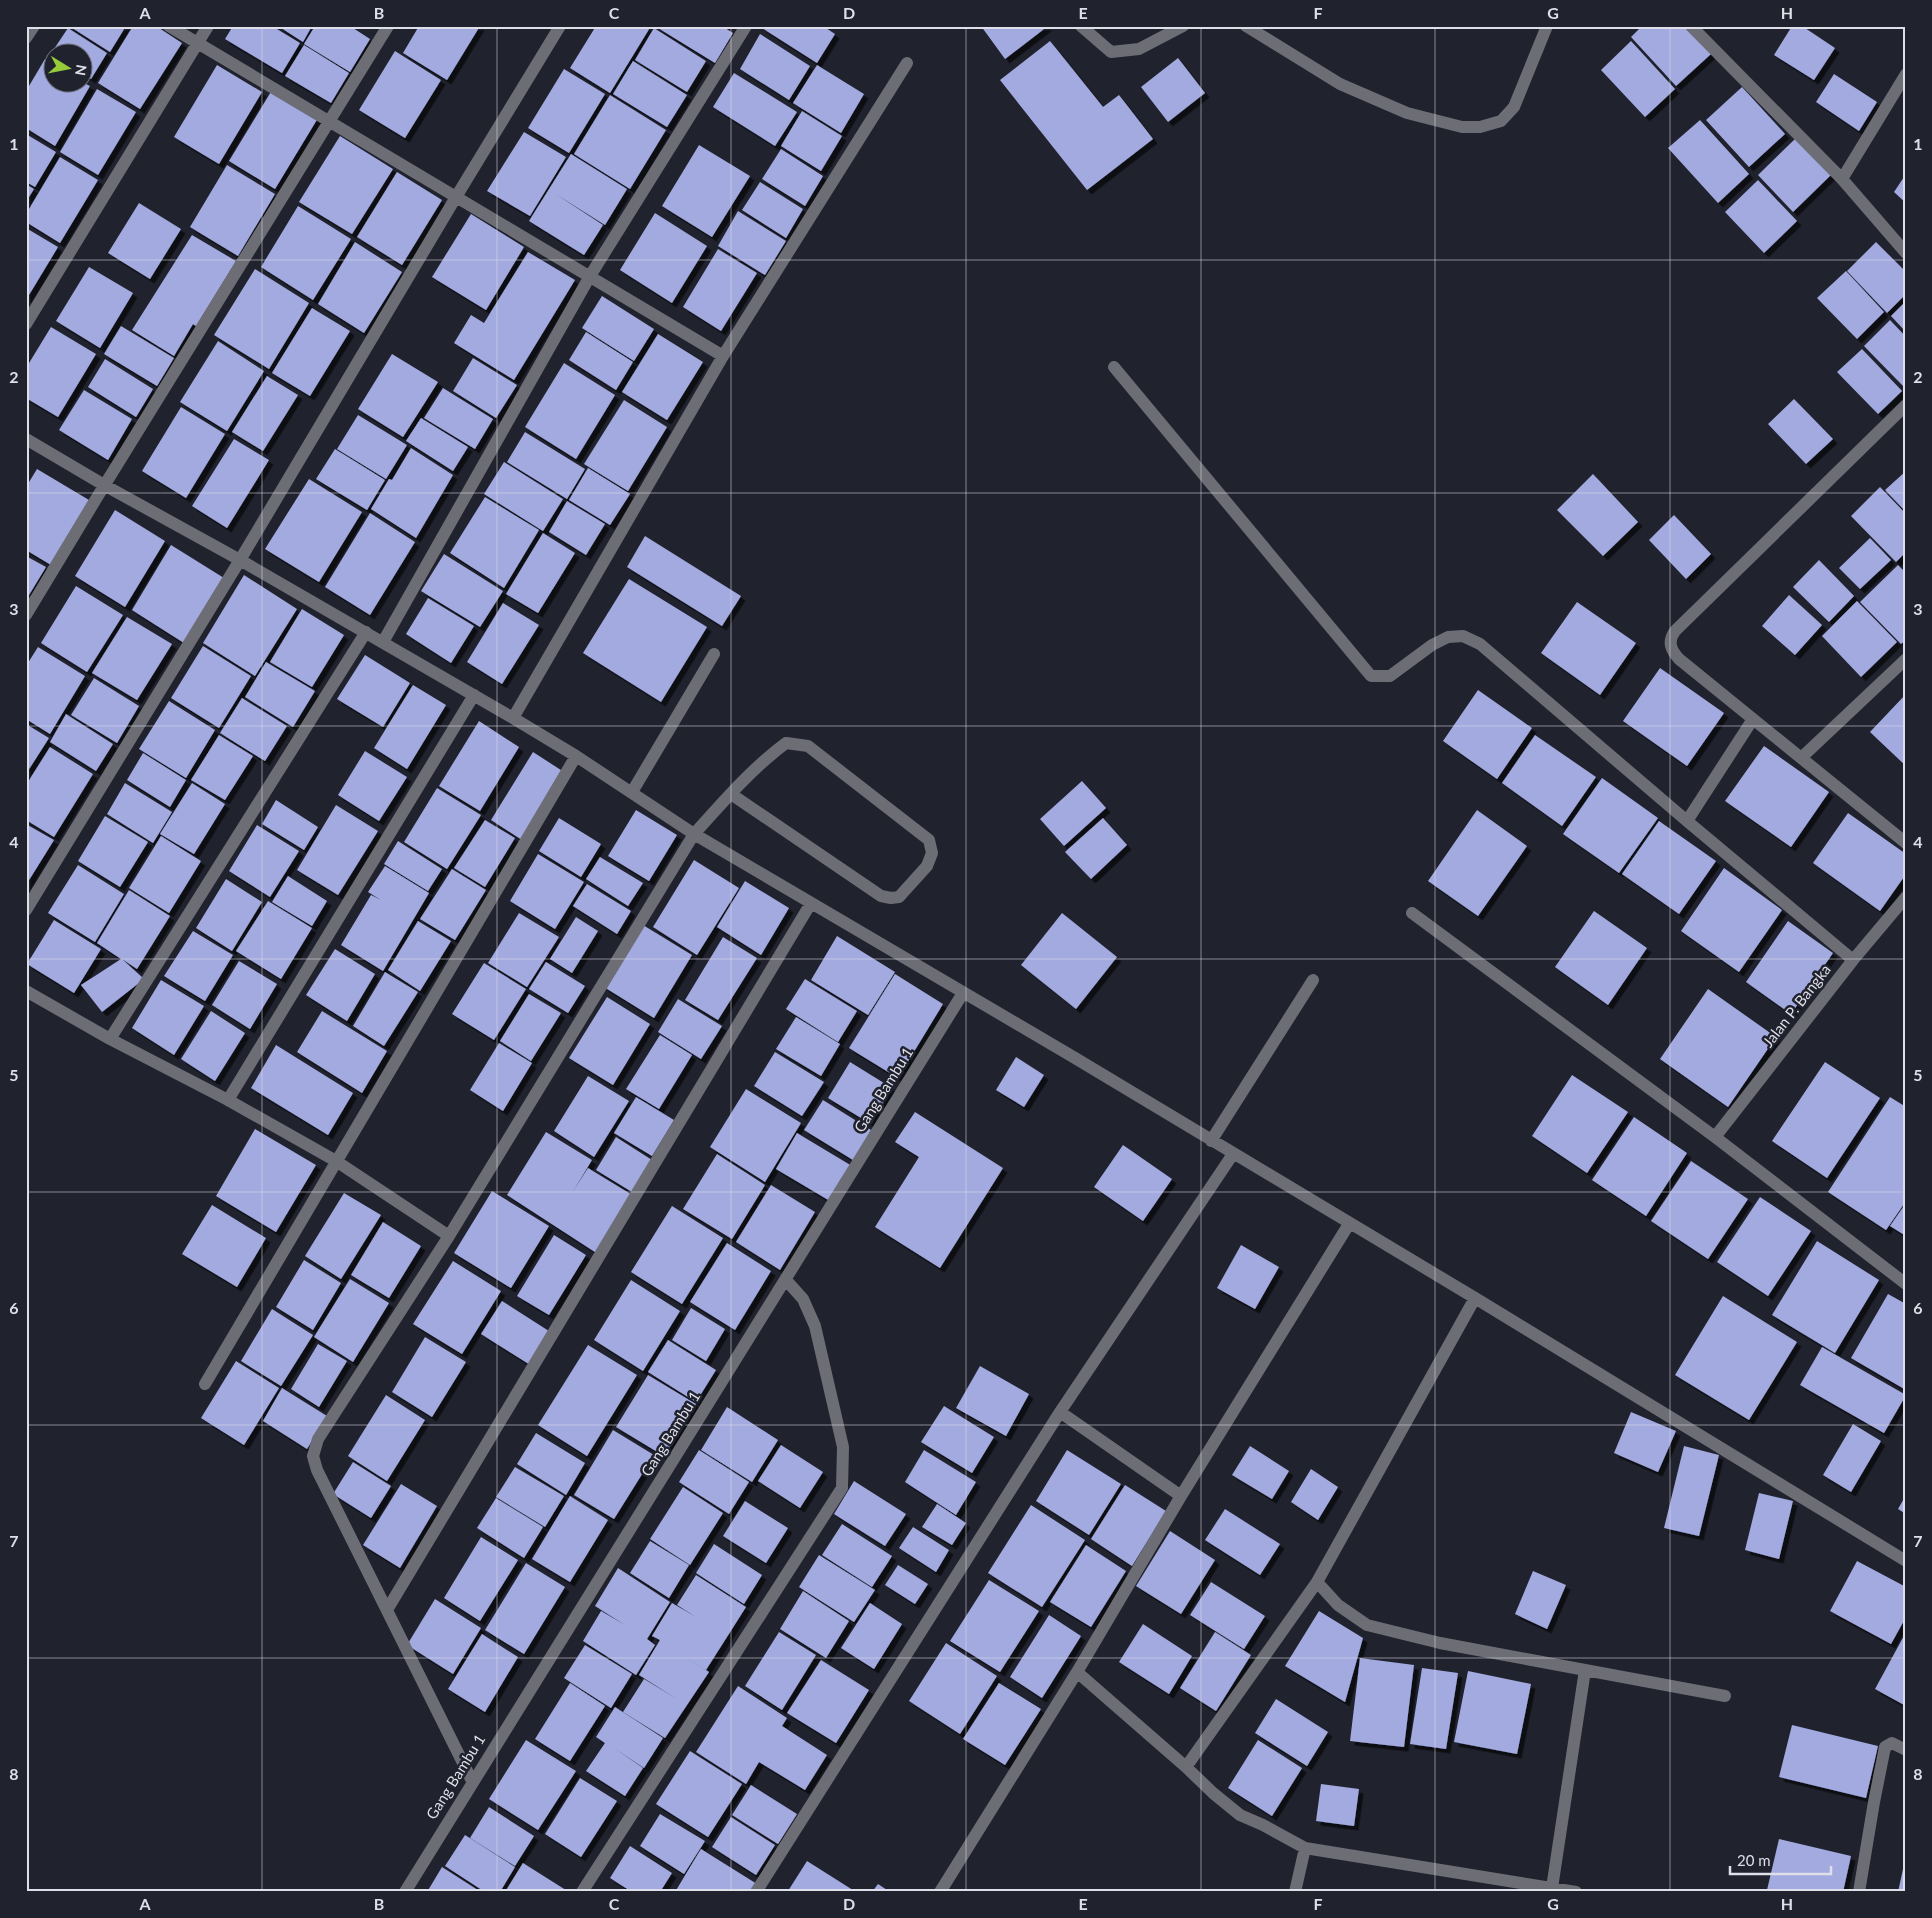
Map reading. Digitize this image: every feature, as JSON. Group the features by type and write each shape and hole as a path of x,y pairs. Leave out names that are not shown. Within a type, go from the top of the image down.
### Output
{"street":[{"path":"26,38 34,26"},
{"path":"169,26 723,356"},
{"path":"26,324 208,26"},
{"path":"26,615 328,120 388,26"},
{"path":"26,910 240,560 456,196 560,26"},
{"path":"383,642 590,276 746,26"},
{"path":"1081,26 1111,52 1139,49 1183,26"},
{"path":"1246,26 1340,84 1407,113 1462,127 1480,127 1501,121 1514,108 1547,26"},
{"path":"1691,26 1842,180 1906,253"},
{"path":"513,718 723,356 907,63"},
{"path":"1842,180 1906,74"},
{"path":"1114,368 1371,676 1390,676 1432,645 1448,637 1463,636 1480,644 1686,821 1853,960"},
{"path":"1906,405 1670,638 1670,646 1679,660 1906,843"},
{"path":"26,439 366,632 513,718 576,756 694,834 1074,1058 1475,1298 1906,1561"},
{"path":"110,1039 366,632"},
{"path":"632,792 714,654"},
{"path":"1801,758 1906,659"},
{"path":"228,1100 474,695"},
{"path":"1686,821 1753,719"},
{"path":"472,1782 388,1610 316,1470 313,1456 318,1439 449,1236 694,834 731,794 763,760 786,743 808,746 929,840 932,853 927,866 899,897 882,896 731,794"},
{"path":"205,1384 576,756"},
{"name":"Jalan P. Bangka","path":"1715,1137 1853,960 1906,897"},
{"path":"388,1610 811,903"},
{"path":"1412,913 1715,1137 1906,1284"},
{"path":"1211,1141 1313,980"},
{"path":"26,991 110,1039 228,1100 336,1161 449,1236"},
{"name":"Gang Bambu 1","path":"405,1892 964,993"},
{"path":"756,1892 1060,1412 1233,1154"},
{"path":"940,1892 1077,1672 1181,1496 1349,1224"},
{"path":"582,1892 842,1488 843,1447 815,1326 803,1299 786,1280"},
{"path":"1186,1767 1316,1582 1475,1298"},
{"path":"1060,1412 1181,1496"},
{"path":"1316,1582 1338,1605 1367,1625 1440,1643 1725,1696"},
{"path":"1552,1888 1585,1670"},
{"path":"1077,1672 1186,1767 1212,1793 1240,1815 1305,1848 1576,1892"},
{"path":"1859,1892 1874,1802 1886,1747 1892,1743 1906,1750"},
{"path":"1295,1892 1305,1848"}],"building":[{"path":"69,26 126,26 110,52"},
{"path":"133,26 156,26 182,43 140,109 98,83"},
{"path":"233,26 272,26 300,43 282,73 225,39"},
{"path":"278,26 312,26 303,42"},
{"path":"315,26 350,26 370,39 350,72 304,44"},
{"path":"419,26 480,26 447,80 403,53"},
{"path":"596,26 651,26 610,93 570,68"},
{"path":"659,26 722,26 733,33 715,63 658,28"},
{"path":"763,26 823,26 835,34 817,63 762,28"},
{"path":"981,26 1048,26 1005,59"},
{"path":"1642,26 1686,26 1711,54 1676,86 1631,37"},
{"path":"1792,26 1802,26 1835,48 1814,80 1774,55"},
{"path":"68,28 90,42 59,42"},
{"path":"654,28 706,61 687,92 635,60"},
{"path":"760,34 810,66 789,100 740,69"},
{"path":"1050,41 1103,107 1119,95 1153,139 1087,190 1000,80"},
{"path":"1631,41 1675,89 1645,117 1601,70"},
{"path":"92,43 107,53 92,77"},
{"path":"304,45 349,73 331,103 285,76"},
{"path":"395,51 441,80 405,138 359,110"},
{"path":"1178,58 1205,93 1168,122 1141,87"},
{"path":"633,61 687,95 667,127 613,94"},
{"path":"42,64 42,92 86,92 55,146 26,128 26,91"},
{"path":"217,65 262,92 219,164 174,137"},
{"path":"817,65 864,94 841,133 793,103"},
{"path":"564,69 605,94 569,153 528,128"},
{"path":"734,73 797,112 775,146 713,107"},
{"path":"1834,74 1877,102 1859,131 1816,102"},
{"path":"1742,87 1785,134 1749,167 1706,120"},
{"path":"97,89 136,112 98,175 60,152"},
{"path":"272,90 318,118 275,189 229,161"},
{"path":"610,95 666,130 630,189 574,154"},
{"path":"802,111 842,136 821,171 781,146"},
{"path":"1700,120 1749,174 1718,203 1668,148"},
{"path":"524,132 566,157 530,216 487,191"},
{"path":"26,134 56,152 35,187 26,182"},
{"path":"340,136 393,169 352,234 299,202"},
{"path":"1797,137 1833,173 1793,212 1758,175"},
{"path":"699,145 750,176 712,237 662,206"},
{"path":"781,149 823,176 805,206 762,179"},
{"path":"571,154 627,189 605,225 554,193 603,225 584,255 529,221"},
{"path":"60,157 98,180 60,243 26,222 26,214"},
{"path":"227,165 275,194 238,256 190,227"},
{"path":"397,172 442,200 402,265 357,237"},
{"path":"1906,174 1906,203 1894,192"},
{"path":"1758,180 1797,221 1764,253 1725,212"},
{"path":"760,182 803,209 786,238 742,210"},
{"path":"26,184 34,189 26,202"},
{"path":"139,203 181,229 150,279 108,253"},
{"path":"298,206 351,239 313,300 261,267"},
{"path":"738,211 786,241 765,275 718,246"},
{"path":"655,213 707,246 672,303 620,270"},
{"path":"471,214 524,247 486,310 432,277"},
{"path":"26,228 58,247 26,300"},
{"path":"192,235 236,261 196,326 193,324 174,356 132,330"},
{"path":"355,242 402,272 364,333 318,304"},
{"path":"1876,242 1906,272 1906,294 1887,313 1847,271"},
{"path":"718,249 757,273 721,331 683,307"},
{"path":"528,252 575,280 514,380 454,343 471,315 484,323"},
{"path":"89,267 133,293 100,348 56,321"},
{"path":"255,269 309,303 269,369 214,335"},
{"path":"1846,271 1884,312 1857,339 1817,298"},
{"path":"602,296 654,329 634,361 582,328"},
{"path":"1906,301 1906,332 1891,316"},
{"path":"312,308 350,331 310,396 272,373"},
{"path":"1890,320 1906,337 1905,388 1864,346"},
{"path":"121,326 174,358 157,386 104,354"},
{"path":"51,327 96,354 58,417 26,398 26,368"},
{"path":"586,332 633,362 616,390 569,360"},
{"path":"658,334 703,362 667,420 622,392"},
{"path":"218,341 264,371 227,431 180,402"},
{"path":"1862,349 1902,391 1878,414 1837,372"},
{"path":"392,354 438,382 403,437 358,409"},
{"path":"473,358 517,385 496,418 453,391"},
{"path":"105,359 153,389 136,417 88,387"},
{"path":"564,363 615,395 576,459 525,427"},
{"path":"267,376 298,395 263,451 232,432"},
{"path":"443,388 493,419 475,449 424,418"},
{"path":"84,390 132,419 108,460 59,430"},
{"path":"1794,399 1833,439 1806,464 1768,424"},
{"path":"624,400 667,427 628,491 584,464"},
{"path":"181,407 225,434 186,498 142,471"},
{"path":"358,415 407,445 386,479 337,449"},
{"path":"421,418 468,447 453,471 406,441"},
{"path":"525,432 585,469 567,499 507,462"},
{"path":"234,439 269,460 227,528 192,506"},
{"path":"411,448 453,475 416,538 371,509 389,479 392,480"},
{"path":"335,449 385,480 367,510 316,479"},
{"path":"504,462 563,499 543,531 484,494"},
{"path":"588,468 630,494 610,525 569,500"},
{"path":"37,469 89,500 51,565 26,550 26,487"},
{"path":"1906,471 1906,512 1885,490"},
{"path":"1593,474 1638,522 1603,556 1557,510"},
{"path":"309,479 362,512 319,582 265,549"},
{"path":"1880,487 1906,514 1906,552 1896,562 1851,516"},
{"path":"485,497 539,530 504,588 450,553"},
{"path":"567,501 605,524 586,555 549,532"},
{"path":"115,510 165,541 125,607 75,576"},
{"path":"370,513 415,542 370,615 325,587"},
{"path":"1674,515 1711,554 1686,579 1649,540"},
{"path":"543,533 575,553 538,613 506,594"},
{"path":"645,536 741,596 722,626 627,567"},
{"path":"1870,538 1891,560 1860,589 1839,568"},
{"path":"171,545 224,578 184,643 132,610"},
{"path":"444,554 503,591 480,627 421,591"},
{"path":"26,556 46,567 26,600"},
{"path":"1819,560 1854,596 1829,622 1793,587"},
{"path":"1898,565 1906,573 1906,640 1901,644 1860,602"},
{"path":"244,575 297,609 255,676 203,643"},
{"path":"629,579 707,627 661,702 583,653"},
{"path":"76,586 123,615 87,672 41,643"},
{"path":"1789,595 1822,625 1795,655 1762,626"},
{"path":"428,598 474,626 451,663 406,634"},
{"path":"1857,601 1897,642 1861,677 1822,636"},
{"path":"1577,602 1636,643 1600,695 1541,653"},
{"path":"503,603 539,625 502,684 467,662"},
{"path":"302,609 344,635 312,687 270,662"},
{"path":"127,617 172,644 137,700 92,673"},
{"path":"203,646 251,676 219,728 171,698"},
{"path":"38,647 85,676 50,734 26,719 26,666"},
{"path":"365,655 410,683 383,727 337,699"},
{"path":"266,662 315,691 293,727 245,697"},
{"path":"1660,668 1724,713 1687,766 1623,721"},
{"path":"94,678 139,706 117,743 71,715"},
{"path":"413,685 446,705 407,769 374,748"},
{"path":"1478,690 1532,728 1497,779 1443,741"},
{"path":"1906,694 1906,766 1870,732"},
{"path":"242,698 287,726 265,761 220,733"},
{"path":"169,701 215,730 186,778 139,749"},
{"path":"66,714 113,744 96,771 50,742"},
{"path":"479,721 519,747 480,811 439,786"},
{"path":"26,724 49,738 26,774"},
{"path":"219,735 253,756 225,800 191,780"},
{"path":"1535,735 1596,777 1562,826 1502,783"},
{"path":"1764,746 1829,792 1791,847 1725,801"},
{"path":"50,747 93,774 54,837 26,820 26,785"},
{"path":"365,751 407,777 379,821 338,795"},
{"path":"533,752 564,772 522,840 491,820"},
{"path":"143,753 186,780 170,807 127,780"},
{"path":"1602,778 1658,818 1619,873 1563,834"},
{"path":"1082,781 1106,808 1064,846 1040,819"},
{"path":"125,783 172,812 153,843 107,814"},
{"path":"192,783 225,804 194,854 160,834"},
{"path":"437,788 481,815 447,869 404,842"},
{"path":"276,800 318,827 304,850 262,824"},
{"path":"336,805 378,831 338,895 297,870"},
{"path":"636,810 677,835 649,881 608,856"},
{"path":"1477,810 1527,846 1478,916 1428,881"},
{"path":"1848,813 1906,854 1906,874 1880,911 1813,863"},
{"path":"105,816 148,842 120,887 78,861"},
{"path":"559,818 601,844 581,877 539,851"},
{"path":"1103,818 1127,845 1091,879 1065,852"},
{"path":"485,820 515,838 485,887 454,868"},
{"path":"1659,821 1716,861 1679,914 1622,874"},
{"path":"26,824 54,840 26,885"},
{"path":"257,825 299,851 270,897 229,871"},
{"path":"161,836 201,861 169,913 129,888"},
{"path":"398,841 442,869 428,891 384,864"},
{"path":"538,854 584,882 555,929 510,901"},
{"path":"600,857 643,883 628,906 586,879"},
{"path":"694,860 739,888 697,955 653,927"},
{"path":"78,865 124,894 95,942 48,913"},
{"path":"385,866 429,893 383,971 341,945 371,895 381,900 368,892"},
{"path":"1724,868 1782,910 1739,972 1681,931"},
{"path":"452,869 486,890 455,940 420,919"},
{"path":"288,876 327,901 312,926 272,902"},
{"path":"226,879 262,902 232,951 196,928"},
{"path":"745,881 789,908 761,955 717,927"},
{"path":"587,884 631,911 617,934 573,906"},
{"path":"129,890 170,916 137,969 122,959 144,979 102,1012 81,985 121,959 97,943"},
{"path":"268,901 312,928 281,979 236,951"},
{"path":"1594,911 1647,948 1608,1005 1555,967"},
{"path":"519,913 559,937 527,987 488,963"},
{"path":"1062,913 1117,957 1076,1009 1021,965"},
{"path":"576,917 598,931 572,973 550,959"},
{"path":"54,920 101,949 74,993 27,964"},
{"path":"418,921 451,941 420,991 388,970"},
{"path":"1788,921 1833,953 1791,1014 1746,982"},
{"path":"643,925 692,955 654,1018 604,987"},
{"path":"193,931 233,955 205,1001 164,976"},
{"path":"837,936 895,972 868,1015 811,980"},
{"path":"723,937 757,958 718,1020 685,1000"},
{"path":"335,949 375,974 347,1021 306,995"},
{"path":"239,961 277,984 250,1029 212,1005"},
{"path":"546,962 585,986 568,1013 529,989"},
{"path":"484,963 526,989 494,1040 452,1014"},
{"path":"385,972 418,992 384,1046 353,1026"},
{"path":"895,974 943,1004 898,1078 849,1048"},
{"path":"805,979 857,1011 838,1042 786,1009"},
{"path":"161,980 204,1006 174,1055 132,1028"},
{"path":"1708,989 1776,1037 1728,1107 1660,1059"},
{"path":"529,994 561,1013 531,1061 500,1041"},
{"path":"607,997 650,1024 613,1085 569,1058"},
{"path":"678,999 722,1026 701,1059 658,1032"},
{"path":"211,1011 245,1033 215,1081 181,1059"},
{"path":"322,1011 387,1051 362,1093 297,1052"},
{"path":"796,1017 840,1044 821,1076 776,1049"},
{"path":"660,1035 692,1055 659,1109 626,1089"},
{"path":"499,1043 532,1063 503,1111 470,1090"},
{"path":"276,1045 353,1093 328,1135 251,1088"},
{"path":"775,1052 824,1082 802,1116 754,1086"},
{"path":"1016,1057 1044,1075 1024,1107 996,1090"},
{"path":"850,1062 892,1088 871,1124 828,1098"},
{"path":"1825,1062 1880,1098 1827,1178 1772,1141"},
{"path":"1572,1075 1628,1112 1587,1173 1532,1136"},
{"path":"588,1076 629,1101 594,1157 554,1131"},
{"path":"746,1089 801,1123 765,1182 710,1147"},
{"path":"636,1097 674,1120 652,1156 614,1133"},
{"path":"1890,1097 1906,1107 1906,1201 1886,1230 1828,1192"},
{"path":"823,1100 871,1130 853,1160 804,1130"},
{"path":"915,1112 1003,1168 940,1268 875,1227 919,1157 895,1142"},
{"path":"1634,1117 1687,1153 1646,1216 1592,1180"},
{"path":"255,1129 316,1165 276,1232 216,1196"},
{"path":"546,1132 592,1160 572,1193 588,1168 634,1196 598,1254 507,1195"},
{"path":"797,1133 852,1166 830,1201 776,1169"},
{"path":"616,1137 652,1160 632,1192 596,1170"},
{"path":"1123,1145 1172,1179 1143,1221 1094,1187"},
{"path":"717,1154 765,1185 732,1239 683,1209"},
{"path":"1691,1161 1748,1199 1708,1259 1651,1221"},
{"path":"771,1185 815,1212 780,1270 736,1242"},
{"path":"492,1191 549,1226 511,1288 454,1253"},
{"path":"344,1193 381,1215 341,1279 305,1256"},
{"path":"1760,1197 1811,1231 1768,1296 1717,1262"},
{"path":"1906,1203 1906,1236 1890,1226"},
{"path":"212,1205 266,1238 237,1287 182,1254"},
{"path":"672,1206 723,1238 682,1304 631,1272"},
{"path":"383,1222 421,1246 389,1298 351,1275"},
{"path":"554,1235 586,1255 549,1315 517,1296"},
{"path":"1817,1241 1879,1280 1835,1353 1772,1315"},
{"path":"727,1243 771,1271 735,1330 690,1302"},
{"path":"1241,1245 1279,1267 1255,1309 1217,1288"},
{"path":"304,1260 341,1283 313,1330 276,1307"},
{"path":"453,1261 501,1291 462,1354 413,1324"},
{"path":"350,1279 389,1303 353,1362 314,1337"},
{"path":"631,1280 680,1311 643,1371 594,1340"},
{"path":"1888,1294 1906,1304 1906,1390 1851,1358"},
{"path":"1723,1296 1797,1342 1749,1420 1675,1375"},
{"path":"502,1301 552,1333 532,1366 481,1334"},
{"path":"691,1308 725,1329 706,1361 672,1340"},
{"path":"272,1309 313,1335 281,1386 241,1361"},
{"path":"425,1337 466,1362 432,1417 392,1392"},
{"path":"668,1340 716,1370 696,1402 648,1372"},
{"path":"318,1344 347,1361 319,1407 291,1389"},
{"path":"588,1345 637,1375 587,1456 538,1425"},
{"path":"1822,1347 1906,1395 1884,1433 1800,1385"},
{"path":"236,1361 279,1388 244,1445 201,1418"},
{"path":"980,1366 1029,1394 1006,1436 956,1408"},
{"path":"648,1375 696,1404 664,1456 616,1427"},
{"path":"282,1388 327,1416 307,1449 263,1421"},
{"path":"386,1395 425,1420 387,1481 348,1456"},
{"path":"944,1406 994,1437 972,1473 921,1442"},
{"path":"727,1407 778,1440 752,1482 701,1450"},
{"path":"1631,1412 1676,1431 1658,1472 1614,1453"},
{"path":"1853,1424 1881,1441 1851,1492 1823,1475"},
{"path":"613,1430 654,1455 614,1519 574,1495"},
{"path":"536,1433 585,1463 566,1495 517,1464"},
{"path":"781,1445 823,1472 800,1508 758,1481"},
{"path":"1250,1446 1289,1471 1272,1499 1232,1475"},
{"path":"1684,1446 1719,1455 1699,1536 1664,1528"},
{"path":"699,1450 749,1482 729,1514 679,1482"},
{"path":"924,1450 976,1482 956,1515 905,1482"},
{"path":"1067,1450 1121,1484 1089,1535 1036,1501"},
{"path":"353,1462 391,1486 371,1518 333,1494"},
{"path":"515,1467 564,1496 545,1527 496,1497"},
{"path":"1311,1469 1338,1487 1318,1520 1291,1502"},
{"path":"854,1481 906,1514 885,1546 834,1514"},
{"path":"401,1484 437,1506 400,1568 363,1545"},
{"path":"1125,1485 1166,1511 1132,1566 1091,1539"},
{"path":"683,1487 723,1513 690,1565 650,1539"},
{"path":"1759,1493 1793,1501 1779,1559 1745,1550"},
{"path":"1906,1495 1906,1514 1898,1509"},
{"path":"570,1496 608,1520 570,1582 532,1559"},
{"path":"496,1498 543,1527 524,1558 477,1528"},
{"path":"745,1501 788,1528 766,1563 723,1536"},
{"path":"937,1504 966,1523 952,1545 922,1527"},
{"path":"1031,1505 1085,1540 1042,1607 988,1573"},
{"path":"1225,1509 1280,1544 1260,1575 1205,1540"},
{"path":"842,1524 892,1556 872,1587 822,1555"},
{"path":"913,1527 949,1550 936,1572 899,1548"},
{"path":"1170,1531 1215,1560 1181,1614 1136,1586"},
{"path":"481,1537 518,1560 480,1621 444,1598"},
{"path":"650,1541 689,1565 669,1598 630,1573"},
{"path":"714,1544 762,1575 744,1604 696,1573"},
{"path":"1086,1545 1126,1571 1091,1627 1050,1602"},
{"path":"819,1555 875,1590 854,1622 799,1587"},
{"path":"1857,1561 1906,1587 1906,1617 1891,1644 1830,1611"},
{"path":"526,1563 565,1587 524,1654 485,1630"},
{"path":"898,1565 928,1584 915,1604 885,1585"},
{"path":"618,1568 670,1602 647,1639 655,1645 636,1675 583,1641 601,1611 625,1625 595,1606"},
{"path":"1533,1571 1566,1585 1547,1629 1515,1614"},
{"path":"696,1575 746,1607 706,1670 668,1646 709,1672 665,1738 623,1712 644,1679 677,1699 639,1675 660,1640 652,1636 672,1603 696,1617 677,1605"},
{"path":"989,1580 1039,1611 1000,1672 950,1641"},
{"path":"1211,1582 1265,1616 1244,1649 1190,1615"},
{"path":"803,1591 849,1621 826,1658 780,1629"},
{"path":"435,1599 481,1628 453,1674 407,1645"},
{"path":"870,1603 902,1624 874,1669 841,1648"},
{"path":"1319,1611 1363,1638 1345,1702 1285,1666"},
{"path":"1049,1615 1081,1636 1042,1698 1010,1677"},
{"path":"1143,1624 1192,1656 1169,1694 1119,1662"},
{"path":"779,1632 816,1655 782,1710 745,1686"},
{"path":"1215,1632 1251,1655 1216,1711 1180,1688"},
{"path":"1906,1632 1906,1706 1875,1689"},
{"path":"482,1634 518,1657 485,1712 448,1689"},
{"path":"946,1643 997,1676 960,1734 909,1701"},
{"path":"585,1645 632,1674 611,1708 564,1678"},
{"path":"1360,1658 1414,1665 1404,1747 1350,1741"},
{"path":"821,1660 869,1690 836,1743 787,1713"},
{"path":"1422,1668 1458,1673 1446,1749 1410,1744"},
{"path":"1468,1671 1531,1684 1517,1754 1454,1742"},
{"path":"570,1683 605,1706 570,1761 535,1739"},
{"path":"999,1683 1041,1709 1005,1765 963,1739"},
{"path":"738,1686 787,1718 782,1726 827,1755 805,1790 759,1762 746,1784 696,1752"},
{"path":"1276,1699 1328,1732 1307,1766 1255,1733"},
{"path":"615,1707 663,1738 644,1768 614,1748 643,1768 625,1796 586,1771 605,1743 596,1737"},
{"path":"1792,1725 1878,1746 1866,1798 1779,1777"},
{"path":"526,1740 576,1771 538,1830 489,1799"},
{"path":"1258,1740 1302,1768 1272,1816 1228,1788"},
{"path":"690,1751 742,1784 708,1837 656,1804"},
{"path":"580,1778 617,1801 581,1857 545,1834"},
{"path":"1321,1784 1359,1789 1354,1826 1316,1821"},
{"path":"751,1785 797,1814 778,1844 732,1815"},
{"path":"489,1807 534,1836 515,1866 470,1838"},
{"path":"660,1814 705,1841 684,1874 640,1846"},
{"path":"731,1817 775,1845 756,1875 712,1847"},
{"path":"465,1835 515,1867 500,1892 485,1892 445,1866"},
{"path":"1779,1839 1851,1856 1843,1892 1775,1892 1767,1890"},
{"path":"630,1846 672,1873 660,1892 632,1892 610,1878"},
{"path":"701,1849 757,1884 752,1892 675,1892"},
{"path":"1905,1860 1906,1892 1898,1892"},
{"path":"807,1861 856,1892 789,1892"},
{"path":"523,1863 569,1892 505,1892"},
{"path":"442,1867 481,1892 427,1892"},
{"path":"878,1884 890,1892 872,1892"}]}
